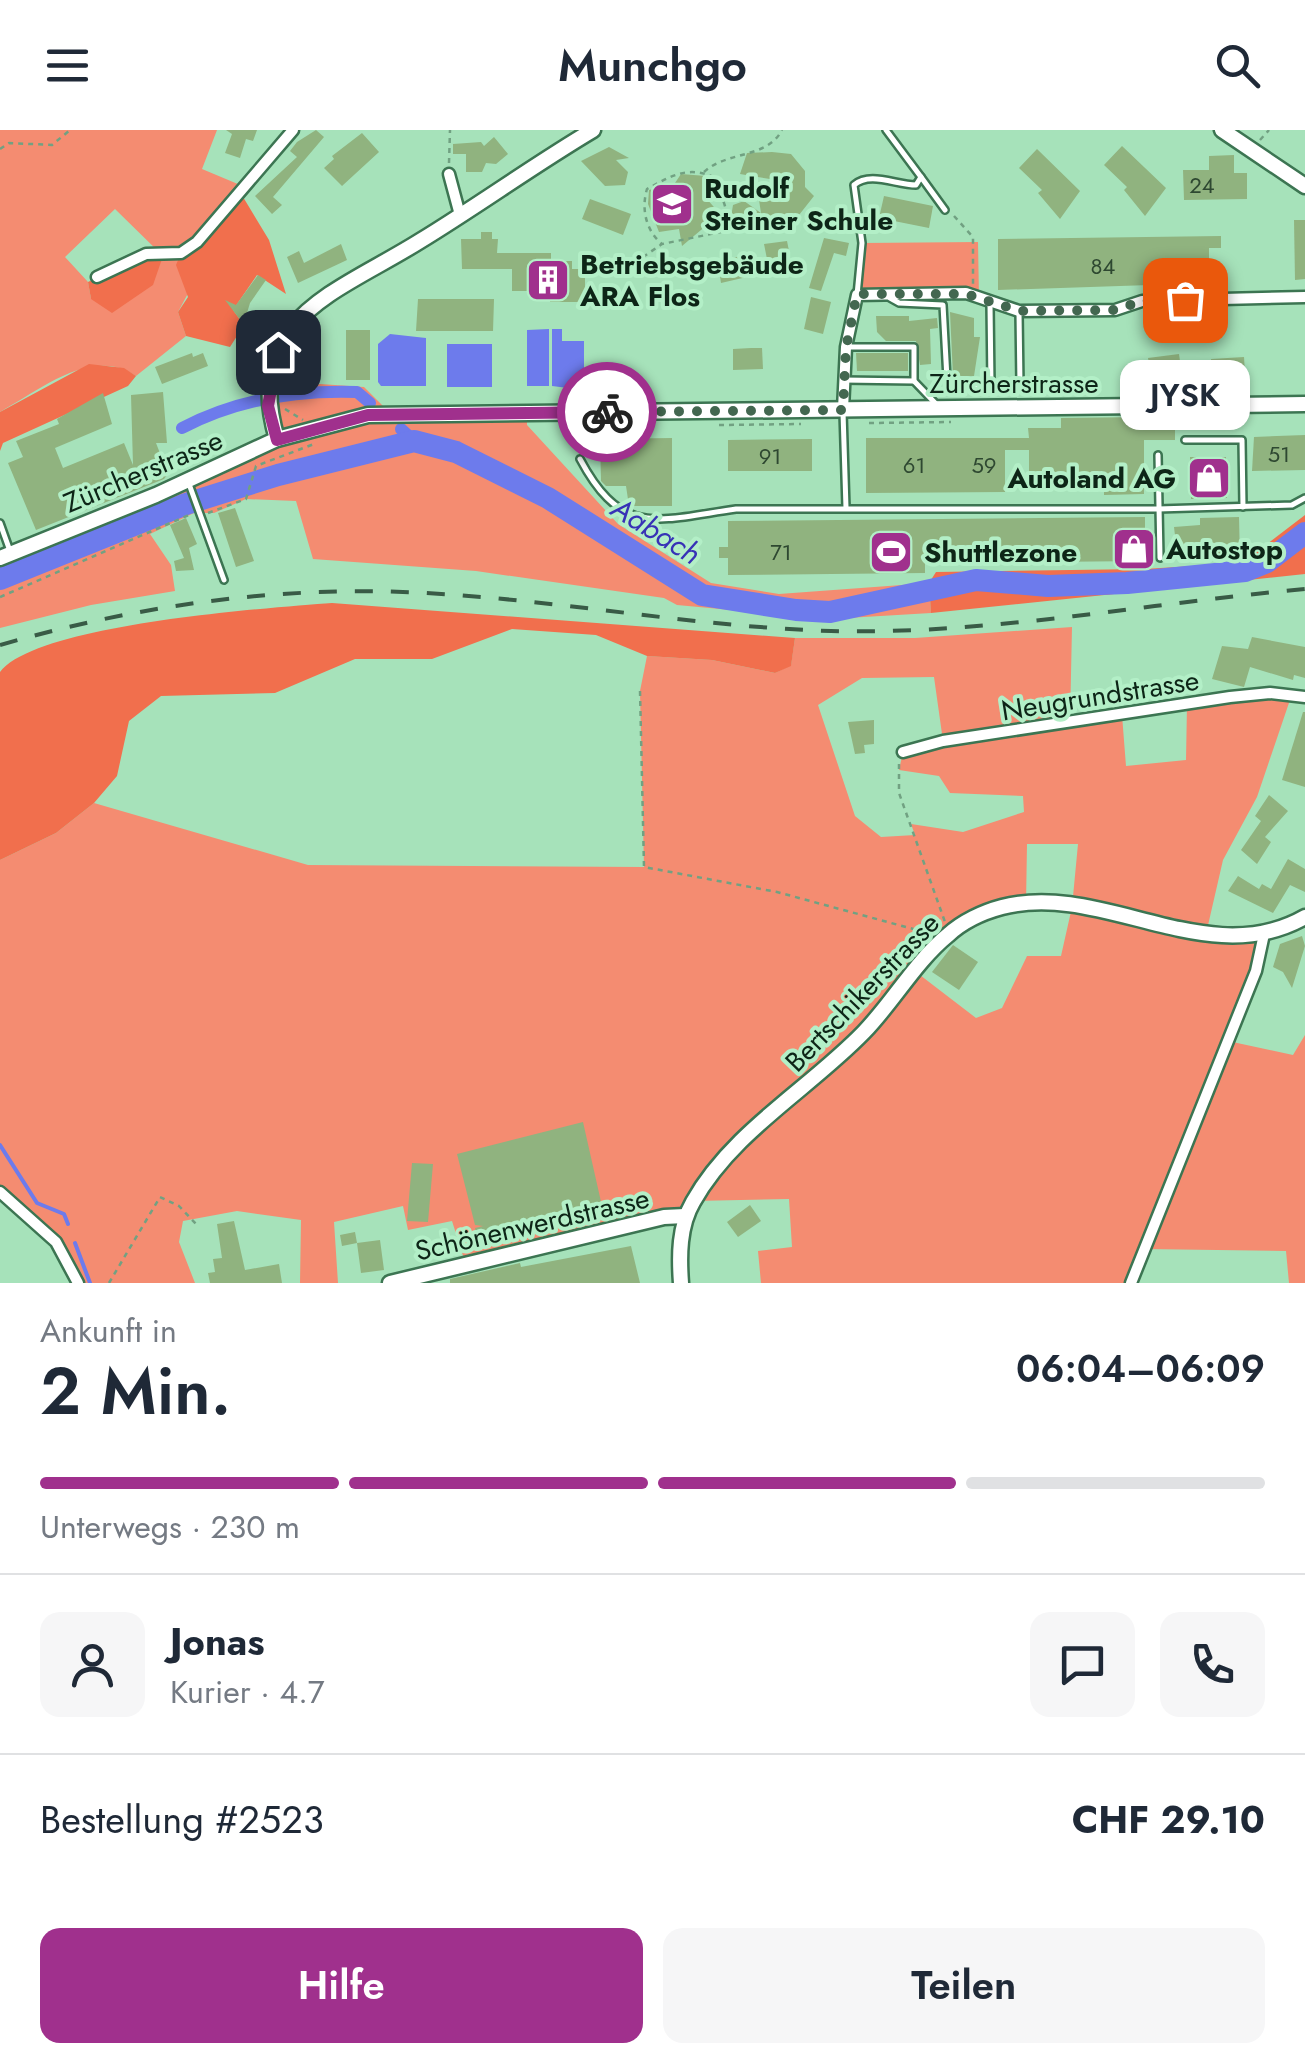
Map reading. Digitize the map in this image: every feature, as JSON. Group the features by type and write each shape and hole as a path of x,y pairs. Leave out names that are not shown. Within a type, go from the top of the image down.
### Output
{"main road":[{"path":"277,440 268,399 281,346 314,302 593,130"},
{"path":"1222,130 1305,186"},
{"name":"Zürcherstrasse","path":"5,556 190,487 277,440 368,415 843,416 940,408 1305,404"},
{"name":"Bertschikerstrasse","path":"681,1283 685,1216 710,1175 733,1149 837,1059 945,938 1001,907 1026,904 1072,906 1216,936 1264,934 1305,917"},
{"name":"Schönenwerdstrasse","path":"390,1283 664,1217 685,1216"}],"street":[{"path":"97,277 146,254 181,253 198,242 293,130"},
{"path":"449,174 460,215"},
{"path":"843,416 846,348 857,294 972,296 1020,311 1115,310 1142,301 1305,296"},
{"name":"Neugrundstrasse","path":"903,752 943,741 1230,696 1270,693 1305,697"},
{"path":"1130,1283 1256,972 1264,934"},
{"path":"0,1192 48,1233 78,1283"}],"lane":[{"path":"886,130 945,210"},
{"path":"857,294 862,243 854,185 862,178 872,178 916,186 921,176"},
{"path":"883,294 899,304 943,306 947,379 952,385 1020,386 1020,311"},
{"path":"990,304 992,386"},
{"path":"846,348 914,347 914,381 940,408"},
{"path":"844,380 914,381"},
{"path":"843,416 846,508"},
{"path":"1185,440 1242,440 1243,507"},
{"path":"1158,455 1160,558"},
{"path":"580,459 598,494 628,516 846,508 1243,507 1292,505 1305,498"},
{"path":"190,487 224,580"},
{"path":"0,523 5,556"}],"path":[{"path":"0,149 9,142 52,145 70,130"},
{"path":"449,174 450,130"},
{"path":"704,173 717,160 760,150 782,130"},
{"path":"642,257 662,244 721,232 727,223 726,207 711,176 676,174 647,189 643,202 650,234 662,244"},
{"path":"945,210 961,221 972,237 972,296"},
{"path":"285,409 302,416"},
{"path":"843,416 968,421"},
{"path":"706,424 766,427 806,422"},
{"path":"0,597 199,510 214,512 240,503 260,464 323,441"},
{"path":"640,691 644,867 777,892 945,938"},
{"path":"903,752 898,760 899,793 945,938"},
{"path":"109,1283 160,1197 179,1206 197,1225"}],"shaded area":[{"path":"0,130 217,130 202,169 245,187 178,312 186,336 136,376 119,368 84,368 66,374 0,412","holes":["115,209 163,256 91,299 88,282 65,257"]},
{"path":"240,192 269,240 286,294 257,275 233,310 244,325 230,347 186,336 178,312 188,297 176,265 181,253"},
{"path":"978,242 979,298 857,295 862,243"},
{"path":"146,254 163,256 153,285 112,313 91,299 88,282"},
{"path":"89,364 124,368 136,376 128,386 3,443 0,451 0,412"},
{"path":"320,384 364,387 392,415 527,412 527,425 618,524 711,583 779,594 929,583 931,613 830,619 677,605 664,598 476,571 313,559 296,501 246,499 214,513 194,513 150,534 171,565 175,591 91,605 0,628 0,548 11,553 276,440 268,392"},
{"path":"1305,515 1305,574 931,613 929,583 936,572 1144,569 1242,563"},
{"path":"332,603 795,638 791,666 775,673 712,660 647,656 596,635 512,629 432,659 355,659 275,693 161,696 129,721 117,776 94,803 56,833 0,860 0,672 22,655 104,630 208,614"},
{"path":"1072,627 1070,722 1122,715 1126,766 1186,760 1187,705 1292,694 1257,797 1223,860 1206,934 1264,934 1228,1041 1293,1055 1305,1035 1305,1283 1289,1283 1286,1251 1144,1249 1133,1283 761,1283 758,1251 792,1247 789,1199 694,1201 685,1216 466,1265 452,1221 408,1230 403,1206 334,1222 338,1283 300,1283 301,1220 237,1211 183,1221 179,1242 195,1283 78,1283 56,1242 0,1192 0,860 56,833 94,803 308,865 644,867 640,691 647,656 712,660 775,673 791,665 795,638 915,638","holes":["934,677 943,741 903,752 899,770 939,776 950,793 1023,796 1024,812 963,832 911,824 915,835 881,837 855,816 818,705 862,678","1027,844 1078,844 1072,907 1061,956 1027,956 1002,1008 976,1018 916,972 973,918 1026,904"]}],"water":[{"path":"549,329 549,386 527,386 527,330"},
{"path":"552,329 562,329 562,341 584,341 584,390 552,386"},
{"path":"390,334 426,338 426,386 381,386 378,382 378,344"},
{"path":"447,344 492,344 492,387 447,387"}],"building":[{"path":"226,130 257,130 253,141 246,139 240,158 225,153 232,134"},
{"path":"316,130 324,137 273,197 282,205 272,214 255,196 297,157 290,151 297,142"},
{"path":"362,133 379,152 342,186 324,168 334,159 332,156"},
{"path":"494,137 508,154 496,164 486,163 482,172 466,172 466,154 453,154 453,144 481,142 484,146"},
{"path":"1122,146 1166,188 1145,216 1124,190 1127,187 1104,165"},
{"path":"609,147 629,158 616,160 628,172 625,185 605,186 581,161"},
{"path":"1037,149 1080,191 1060,219 1038,193 1042,190 1019,168"},
{"name":"Rudolf Steiner Schule","path":"747,153 791,154 805,171 805,187 814,196 799,215 754,226 752,219 730,223 733,205 744,201 761,213 759,200 773,197 770,179 740,174"},
{"path":"1234,155 1234,173 1247,173 1247,199 1184,200 1183,170 1209,170 1209,156"},
{"path":"681,174 706,176 706,198 720,214 682,246 679,229 659,232 648,204 649,190 675,183"},
{"path":"884,196 933,206 929,228 879,218"},
{"path":"590,199 631,214 623,235 582,219"},
{"path":"1294,220 1305,220 1305,279 1295,280"},
{"name":"Betriebsgebäude ARA Flos","path":"481,232 492,232 492,239 498,239 497,253 551,253 551,261 572,261 572,269 585,269 585,302 550,302 550,291 512,291 512,269 462,269 461,239 481,239"},
{"path":"1221,236 1221,248 1209,248 1209,283 998,290 998,239"},
{"path":"824,238 849,243 846,256 834,253 821,291 809,288"},
{"path":"787,241 789,251 780,257 782,274 764,277 764,273 721,283 719,270 729,269 728,258 746,256 747,262 767,259 764,244"},
{"path":"341,244 347,260 298,283 287,257 299,251 304,263"},
{"path":"258,275 266,280 250,303 247,313 252,316 245,326 225,300 236,305"},
{"path":"811,297 831,302 823,334 804,329"},
{"path":"418,299 494,299 493,331 416,331"},
{"path":"950,312 974,318 974,337 980,337 974,376 953,376"},
{"path":"876,316 909,316 909,321 937,318 938,328 930,329 931,364 920,365 916,341 886,341 877,332"},
{"path":"346,330 370,330 370,380 346,380"},
{"path":"762,348 763,369 733,370 733,349"},
{"path":"192,353 193,357 203,353 208,366 162,384 155,367"},
{"path":"856,353 908,353 908,371 857,371"},
{"path":"1179,354 1182,376 1151,375 1148,358"},
{"path":"1244,357 1246,387 1212,389 1211,359"},
{"path":"163,392 167,443 156,443 168,474 164,479 36,530 8,463 23,457 16,441 59,424 57,419 103,393 112,424 55,448 63,468 124,443 133,465 131,395"},
{"path":"1144,417 1144,422 1175,422 1175,440 1144,440 1144,494 1104,495 1104,488 1077,489 1077,481 1029,482 1029,450 1005,450 1005,492 866,493 866,438 1029,438 1028,428 1061,428 1061,418"},
{"path":"1305,435 1305,470 1252,471 1254,437"},
{"path":"672,438 672,506 629,506 626,486 606,486 601,481 600,439"},
{"path":"812,439 812,471 728,471 728,440"},
{"name":"Autoland AG","path":"1190,457 1226,457 1227,498 1191,499"},
{"path":"235,508 254,561 236,567 218,513"},
{"path":"1145,517 1145,561 925,563 925,573 728,575 728,558 719,558 719,547 728,547 728,521"},
{"path":"1239,517 1240,559 1199,560 1199,550 1177,552 1174,527 1200,525 1200,518"},
{"path":"186,518 197,544 189,548 194,570 176,571 174,561 184,558 170,525"},
{"path":"1252,637 1305,647 1305,678 1294,675 1293,680 1250,667 1244,687 1212,679 1222,646 1248,649"},
{"path":"1305,712 1305,787 1282,780"},
{"path":"874,720 874,744 864,745 865,753 855,754 848,722"},
{"path":"1269,795 1288,811 1265,837 1271,842 1257,864 1241,850 1261,821 1255,816"},
{"path":"1288,859 1305,869 1305,892 1290,885 1273,913 1228,891 1238,876 1259,889 1262,884 1271,889"},
{"path":"1302,936 1305,946 1292,988 1283,972 1273,967 1280,944"},
{"path":"953,945 978,962 959,990 932,972"},
{"path":"583,1122 604,1215 479,1242 475,1228 483,1226 475,1225 457,1154"},
{"path":"412,1163 433,1164 428,1222 407,1221"},
{"path":"750,1205 761,1221 738,1237 727,1222"},
{"path":"234,1221 245,1270 279,1264 282,1283 210,1283 208,1273 215,1272 213,1259 222,1258 217,1224"},
{"path":"355,1232 357,1243 342,1246 340,1235"},
{"path":"380,1240 384,1270 361,1273 357,1243"},
{"path":"631,1246 640,1283 450,1283 450,1279 520,1263 521,1267"}],"waterway":[{"path":"182,428 245,403 289,395 357,392 370,403"},
{"path":"401,429 414,441"},
{"name":"Aabach","path":"0,579 186,504 278,475 414,441 456,452 548,498 702,595 796,610 830,612 976,580 1048,586 1127,583 1245,571 1267,562 1305,533"},
{"path":"0,1145 37,1203 64,1214 68,1224"},
{"path":"75,1243 90,1283"}],"railway":[{"path":"0,645 158,609 317,592 425,593 780,629 891,631 1010,623 1305,589"}],"way so far":[{"path":"607,412 843,410 846,348 857,294 966,294 1005,310 1020,311 1115,310 1142,301 1185,300"}],"place":[{"name":"Rudolf Steiner Schule","path":"672,204"},
{"name":"Betriebsgebäude ARA Flos","path":"548,280"},
{"name":"JYSK","path":"1185,300"},
{"name":"Autoland AG","path":"1209,478"},
{"name":"Autostop","path":"1134,549"},
{"name":"Shuttlezone","path":"891,552"}],"route":[{"path":"278,352 268,392 277,440 306,428 368,415 607,412"}]}
